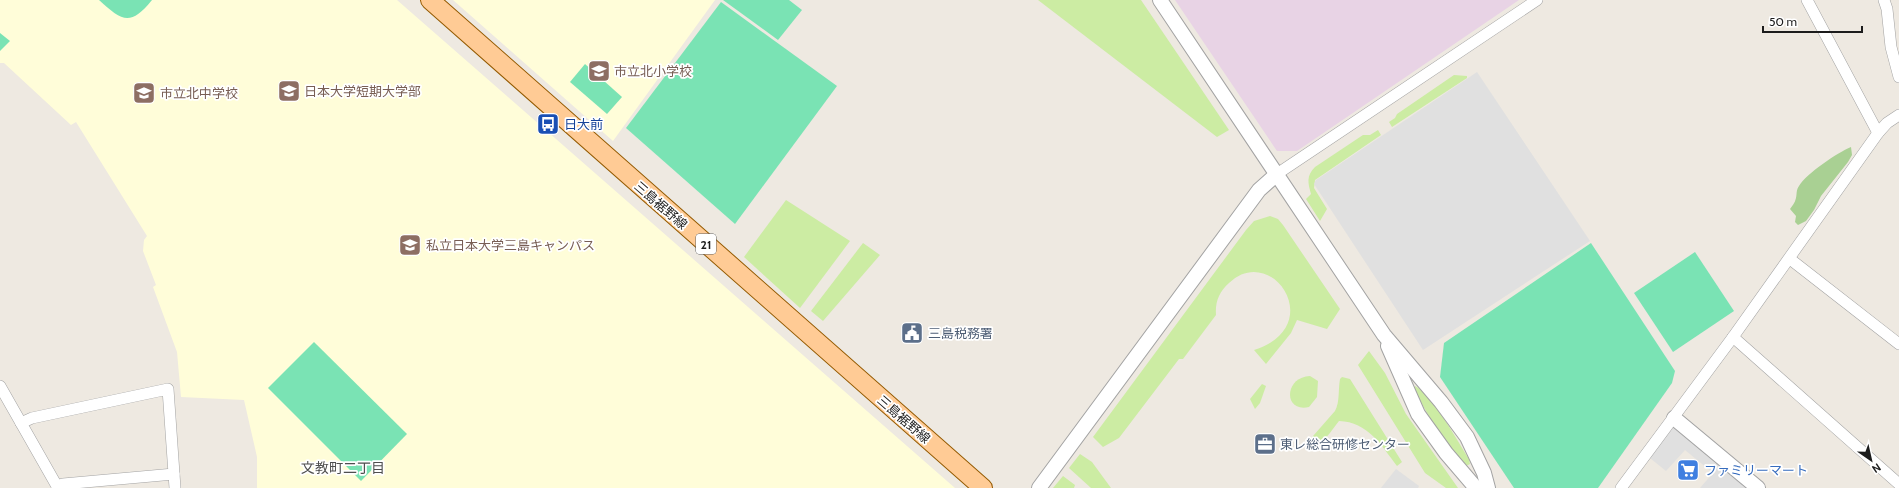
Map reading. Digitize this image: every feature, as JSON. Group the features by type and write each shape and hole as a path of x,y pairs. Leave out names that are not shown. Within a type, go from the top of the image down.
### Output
{"main road":[{"name":"三島裾野線","path":"430,0 983,488"}],"street":[{"path":"1160,0 1384,335 1441,402 1467,437 1484,473 1488,488"},
{"path":"1039,488 1259,190 1277,174 1537,0"},
{"path":"1807,0 1878,133"},
{"path":"1884,0 1887,9 1891,47 1899,77"},
{"path":"1621,488 1790,259 1878,133 1887,123 1899,115"},
{"path":"1790,259 1899,344"},
{"path":"1384,335 1399,374 1418,414 1446,453 1476,488"},
{"path":"1733,337 1899,484"},
{"path":"0,386 58,487 63,484 174,474"},
{"path":"21,423 32,418 168,389 175,488"},
{"path":"1674,418 1758,488"}],"shaded area":[{"name":"私立日本大学三島キャンパス","path":"0,0 397,0 955,488 257,488 257,457 244,400 181,397 177,352 153,287 156,285 143,251 144,240 147,236 76,122 71,125 4,63 0,63"},
{"name":"市立北小学校","path":"453,0 715,0 613,141"},
{"path":"1175,0 1519,0 1297,151 1277,151"},
{"path":"1477,72 1590,241 1423,350 1314,184 1316,180"},
{"path":"1675,425 1748,488 1700,488 1713,473 1685,450 1666,471 1650,458"},
{"path":"1396,469 1419,486 1418,488 1381,488"}],"green space":[{"path":"99,0 152,0 138,14 126,18 114,13"},
{"path":"723,0 789,0 802,10 778,40"},
{"path":"1038,0 1141,0 1229,130 1217,137"},
{"path":"721,2 837,86 735,224 626,128"},
{"path":"0,33 10,41 0,51"},
{"path":"585,64 622,97 607,114 570,82"},
{"path":"1454,75 1467,76 1467,78 1392,127 1389,122 1395,118 1397,114"},
{"path":"1378,130 1381,135 1315,180 1314,188 1327,209 1320,221 1306,199 1311,194 1308,180 1310,173 1315,167 1363,135 1370,135"},
{"path":"1851,147 1852,155 1848,162 1821,196 1814,210 1806,221 1798,225 1795,222 1796,216 1790,209 1795,201 1799,186 1809,175 1823,164"},
{"path":"786,200 850,241 800,308 744,257"},
{"path":"1270,216 1278,219 1283,225 1340,309 1327,329 1297,320 1291,333 1266,364 1254,350 1276,339 1288,324 1290,307 1285,292 1275,280 1261,273 1245,273 1229,283 1223,290 1217,302 1216,315 1183,359 1179,359 1119,438 1103,447 1093,437 1246,230 1254,221"},
{"path":"863,243 880,255 823,321 811,311"},
{"path":"1591,243 1675,371 1672,383 1598,488 1514,488 1440,377 1444,343"},
{"path":"1695,252 1734,311 1673,352 1634,293"},
{"path":"314,342 407,434 361,481 268,388"},
{"path":"1369,351 1385,373 1406,414 1458,488 1446,488 1425,473 1358,365"},
{"path":"1310,376 1318,381 1317,397 1309,407 1295,405 1291,400 1291,388 1295,382 1301,378"},
{"path":"1342,377 1350,379 1402,462 1397,466 1373,436 1366,430 1349,422 1339,421 1327,437 1315,446 1310,447 1306,444 1335,411 1337,407 1340,379"},
{"path":"1262,384 1266,386 1260,403 1255,409 1250,399"},
{"path":"1415,386 1429,398 1437,408 1469,459 1470,464 1466,466 1461,462 1436,428 1416,394 1414,388"},
{"path":"1080,454 1092,462 1111,488 1091,488 1069,468"},
{"path":"1063,476 1075,485 1074,488 1053,488"}],"place":[{"name":"市立北小学校","path":"599,71"},
{"name":"日本大学短期大学部","path":"289,91"},
{"name":"市立北中学校","path":"144,93"},
{"name":"日大前","path":"548,124"},
{"name":"私立日本大学三島キャンパス","path":"410,245"},
{"name":"三島税務署","path":"912,333"},
{"name":"東レ総合研修センター","path":"1265,444"},
{"name":"ファミリーマート","path":"1688,470"}],"district":[{"name":"文教町二丁目","path":"343,468"}]}
